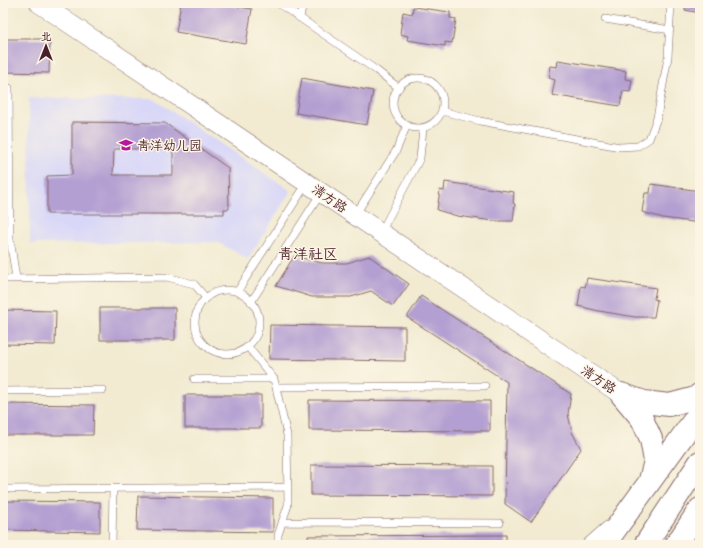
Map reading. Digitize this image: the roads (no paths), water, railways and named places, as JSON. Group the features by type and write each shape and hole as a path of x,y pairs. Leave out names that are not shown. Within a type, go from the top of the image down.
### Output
{"main road":[{"path":"620,394 644,402 669,405 695,398 700,394"},
{"path":"620,394 642,419 651,439 655,461 650,482"},
{"path":"604,545 700,412"},
{"path":"645,545 700,462"},
{"path":"652,545 700,480"},
{"path":"676,545 700,509"}],"street":[{"name":"清方路","path":"39,3 620,394"},
{"path":"590,545 632,506"}],"lane":[{"path":"278,3 376,70 399,88"},
{"path":"300,18 303,3"},
{"path":"442,112 480,121 620,147 638,146 649,139 657,118 668,57 672,3"},
{"path":"605,19 670,30"},
{"path":"423,79 431,82 438,87 442,94 444,103 442,112 438,119 431,125 423,128 415,128 407,125 396,115 394,99 396,92 407,81 423,79"},
{"path":"9,88 6,112 10,239 16,278"},
{"path":"354,215 396,151 407,125"},
{"path":"380,233 420,158 423,128"},
{"path":"238,292 314,188"},
{"path":"251,302 314,188"},
{"path":"3,279 167,277 194,284 206,298"},
{"path":"230,290 238,292 248,298 255,307 259,317 259,328 255,339 248,347 238,353 227,355 216,353 206,347 199,339 195,320 197,310 202,302 210,295 220,291 230,290"},
{"path":"248,347 274,379 287,435 288,505 278,535 278,545"},
{"path":"194,379 274,379"},
{"path":"276,386 485,386"},
{"path":"3,391 103,390"},
{"path":"3,489 288,487"},
{"path":"112,545 113,488"},
{"path":"282,522 500,523"}],"place":[{"name":"青洋幼儿园","path":"126,145"}],"district":[{"name":"青洋社区","path":"308,254"}]}
